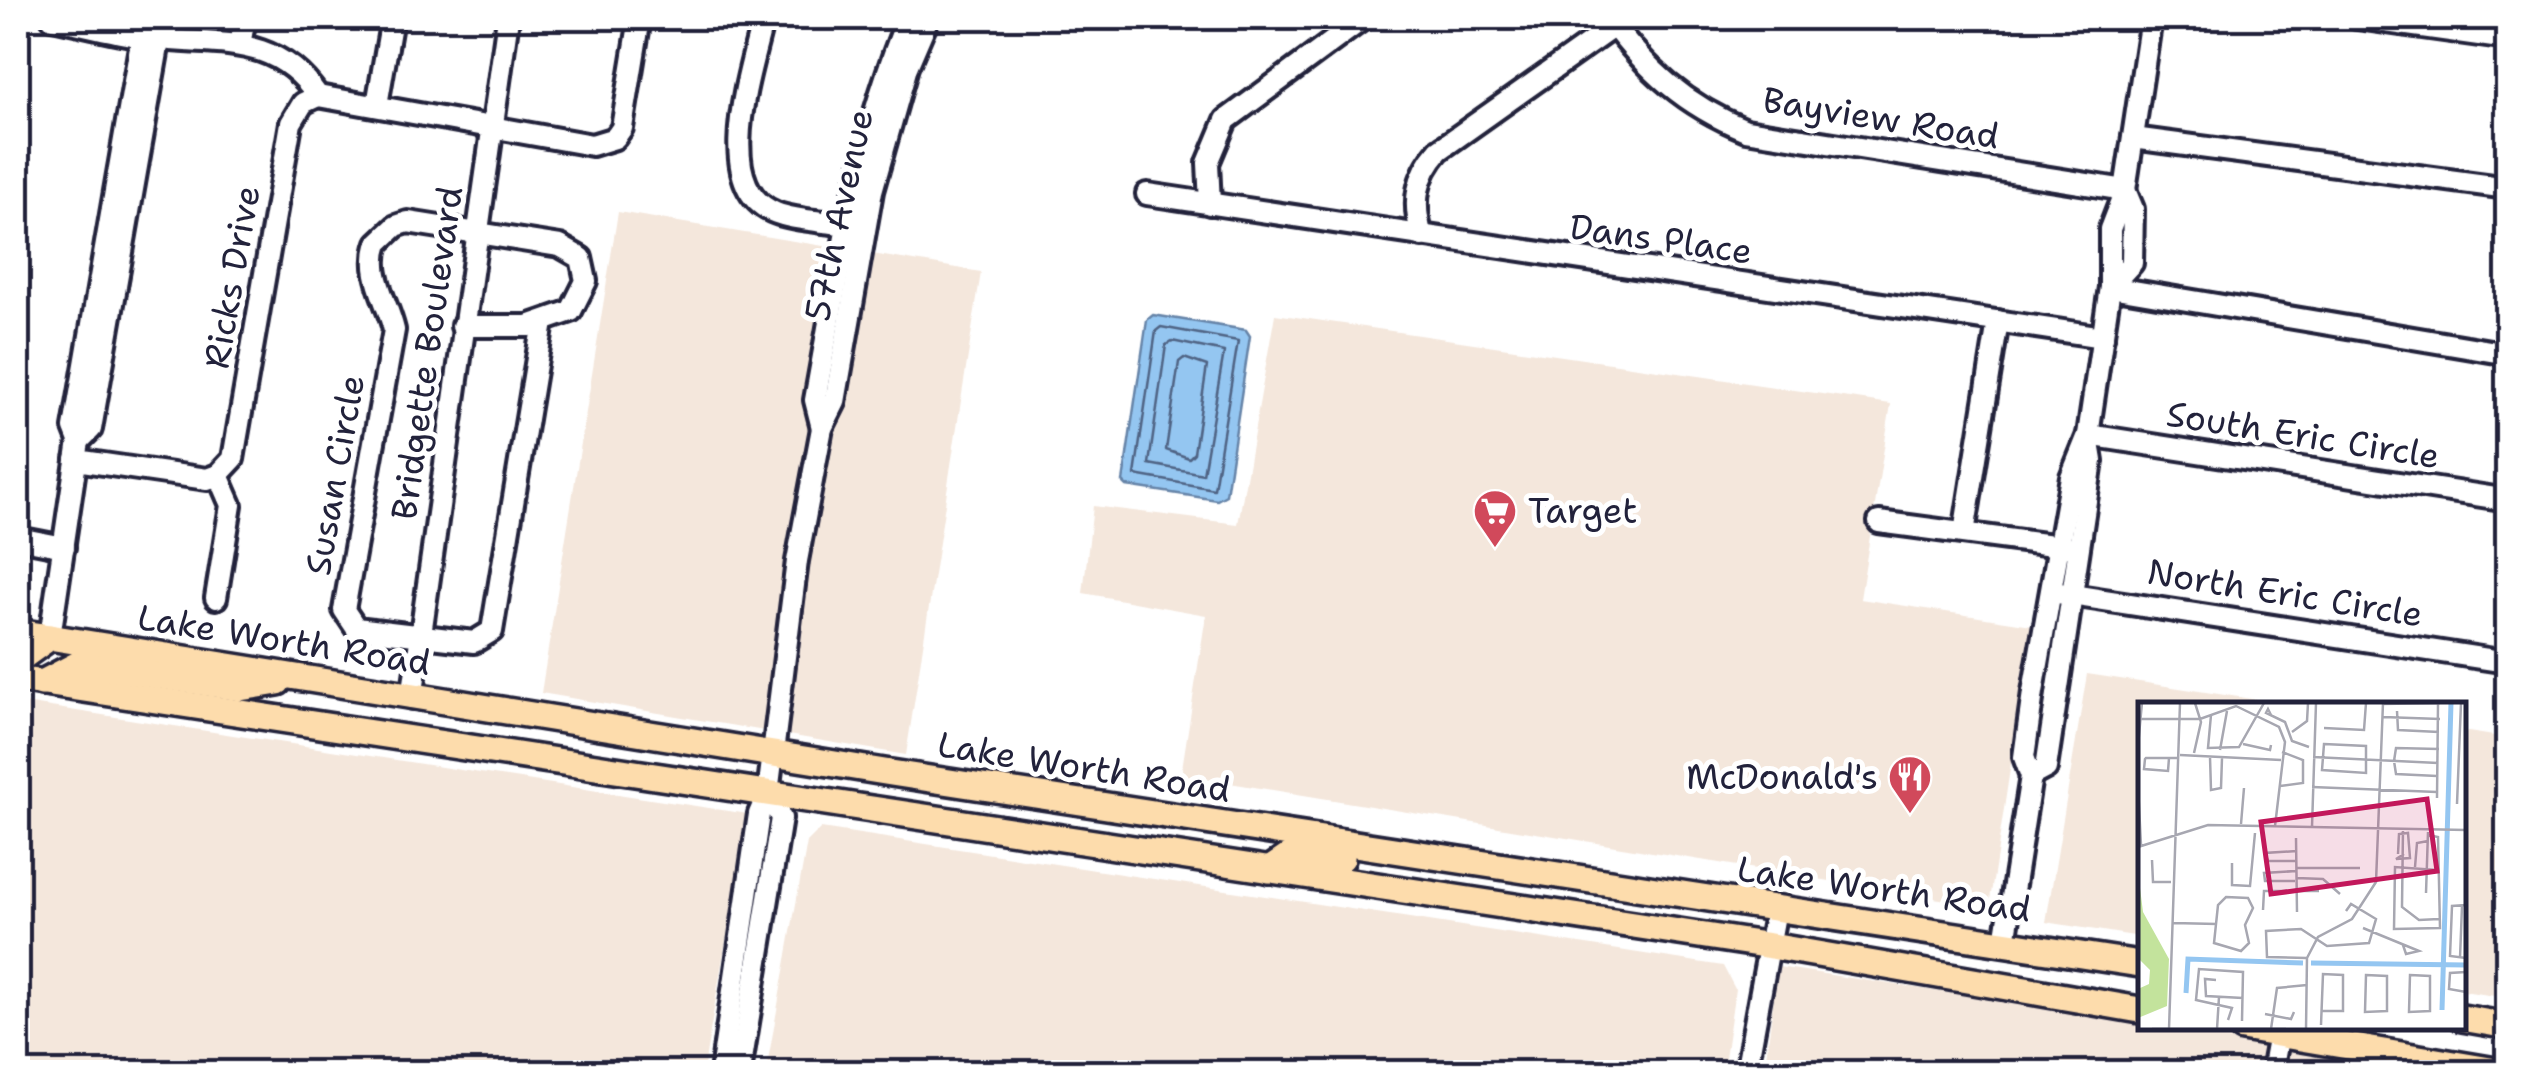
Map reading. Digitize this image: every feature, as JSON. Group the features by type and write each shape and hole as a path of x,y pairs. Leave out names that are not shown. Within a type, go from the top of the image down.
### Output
{"main road":[{"name":"Lake Worth Road","path":"18,632 412,698 2138,964"},
{"path":"18,660 50,637"},
{"path":"30,681 78,664 240,688 298,678"},
{"name":"Lake Worth Road","path":"30,681 1770,946 2138,1010"},
{"path":"1080,841 1116,832 1235,851 1256,849 1278,832"},
{"path":"1269,870 1288,858 1306,855 1454,874 1500,866"},
{"path":"2465,1019 2508,1026"},
{"path":"2284,1031 2502,1072"}],"street":[{"path":"52,18 240,45 280,58 300,72 318,96 592,145 615,138 622,128 640,18"},
{"path":"50,637 78,451 91,429 149,31 163,18"},
{"path":"240,45 245,18"},
{"path":"377,105 392,18"},
{"name":"Bridgette Boulevard","path":"412,698 508,18"},
{"path":"762,18 739,131 739,168 746,188 774,213 846,225"},
{"name":"57th Avenue","path":"822,428 815,400 846,225 868,129 908,18"},
{"name":"57th Avenue","path":"720,1072 759,814 768,792 797,561 822,428 835,402 886,134 928,18"},
{"path":"1210,204 1208,162 1226,120 1364,18"},
{"path":"2005,942 2031,776 2024,757 2071,548 2071,477 2088,435 2110,288 2132,262 2132,209 2125,190 2151,18"},
{"path":"2356,18 2472,26 2508,39"},
{"path":"1422,236 1416,194 1431,159 1611,22"},
{"name":"Bayview Road","path":"1611,22 1658,79 1714,117 1746,130 2125,190"},
{"name":"Ricks Drive","path":"218,475 233,459 291,123 303,104 318,96"},
{"path":"2133,138 2508,188"},
{"name":"Dans Place","path":"1148,194 2103,337"},
{"name":"Susan Circle","path":"476,233 408,222 386,233 378,243 373,266 387,298 394,330 344,610 356,628 421,639 474,642 492,630 543,322"},
{"path":"462,326 543,322 571,311 579,302 586,281 581,258 560,246 476,233"},
{"path":"2110,288 2508,354"},
{"path":"1964,533 1998,322"},
{"name":"South Eric Circle","path":"2088,435 2508,500"},
{"path":"78,451 196,478 218,475 231,505 216,598"},
{"path":"1879,522 2071,548"},
{"path":"18,538 64,546"},
{"name":"North Eric Circle","path":"2062,592 2494,660 2508,657"},
{"name":"57th Avenue","path":"740,1072 781,818 768,792"},
{"path":"1746,1072 1776,909"},
{"path":"2272,1072 2284,1031"}],"shaded area":[{"path":"618,212 981,272 906,755 541,693"},
{"path":"1275,314 1891,404 1860,599 2032,625 1989,907 1181,775 1206,615 1083,593 1093,506 1238,524"},
{"path":"2087,674 2271,702 2138,702 2138,937 2046,922"},
{"path":"18,702 748,814 703,1072 18,1072"},
{"path":"2465,731 2507,738 2507,998 2465,991"},
{"path":"821,828 1723,966 1735,989 1723,1072 766,1072 807,842"},
{"path":"1778,967 2138,1022 2138,1030 2186,1030 2443,1072 1764,1072"}],"water":[{"path":"1153,315 1246,330 1250,336 1226,495 1217,500 1127,486 1123,482 1147,320"}],"place":[{"name":"Target","path":"1495,549"},
{"name":"McDonald's","path":"1910,815"}]}
